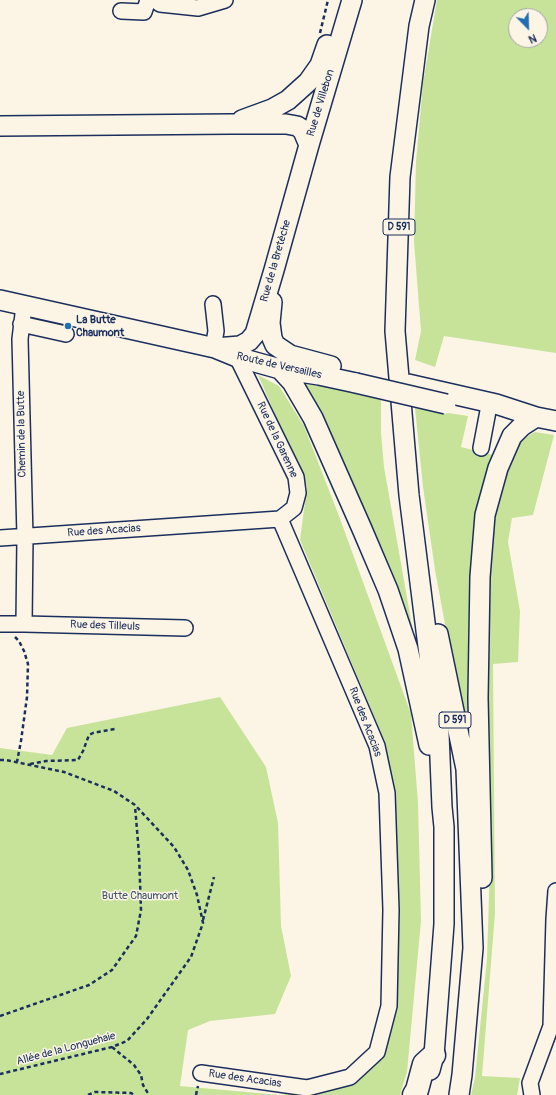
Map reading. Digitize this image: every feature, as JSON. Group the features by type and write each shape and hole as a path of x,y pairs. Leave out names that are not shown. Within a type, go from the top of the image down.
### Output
{"highway":[{"path":"414,1095 417,1090 424,1064 434,1055"}],"main road":[{"name":"Rue de Villebon","path":"231,124 272,109 288,100 308,82 320,65 334,22 339,0"},
{"name":"Rue de Villebon","path":"309,144 352,0"},
{"name":"D 591","path":"425,0 419,26 400,177 395,331 409,495 439,734 444,827 444,924 434,1055 425,1095"},
{"name":"Rue de Villebon","path":"0,126 286,124 297,126 303,131 309,144"},
{"name":"Rue de la Bretèche","path":"214,348 240,346 249,341 254,334 274,270 309,144"},
{"path":"274,270 270,323 272,338 275,345 290,355 355,377"},
{"name":"Route de Versailles","path":"0,300 214,348 237,358 280,368 319,375 355,377 408,384 488,411 536,417"},
{"path":"280,368 292,382 313,418 388,590 408,649 442,807"},
{"name":"Route de Versailles","path":"355,377 446,398 496,404 556,422"},
{"path":"473,948 480,935 482,884 478,683 480,577 485,515 498,468 512,436 522,426 536,417"},
{"name":"D 591","path":"409,495 466,769 473,948 459,1095"}],"street":[{"path":"121,11 144,12 148,0"},
{"path":"155,0 160,4 198,8 225,0"},
{"path":"213,304 216,331 214,348"},
{"name":"Chemin de la Butte","path":"11,624 25,537 20,339 24,306"},
{"path":"21,324 66,334"},
{"name":"Rue de la Garenne","path":"237,358 296,477 298,493 294,508 280,519"},
{"path":"481,448 488,411"},
{"name":"Rue des Acacias","path":"25,537 280,519 377,746 387,793 391,910 389,1006 377,1052 350,1077 307,1088 201,1073"},
{"path":"0,538 25,537"},
{"name":"Rue des Tilleuls","path":"11,624 185,628"},
{"path":"532,1095 530,1082 551,1026 556,891"}],"path":[{"path":"319,35 328,0"},
{"path":"11,624 10,630 19,641 28,664 26,697 17,762"},
{"path":"27,764 46,761 78,760 89,735 115,729"},
{"path":"0,760 64,772 114,791 135,805 174,847 188,870 197,895 203,923"},
{"path":"0,1016 89,985 112,970 136,936 141,910 135,805"},
{"name":"Allée de la Longuehaie","path":"0,1074 112,1047 127,1041 147,1019 191,957 203,923 214,877"},
{"path":"112,1047 134,1065 141,1075 143,1085 149,1095"},
{"path":"88,1095 95,1092 131,1093 134,1095"}],"green space":[{"path":"437,0 556,0 556,353 444,336 435,367 415,360 421,331 414,242 416,162 423,83"},
{"path":"258,375 279,386 304,426 339,516 411,714 418,803 421,921 407,1072 400,1095 281,1095 352,1084 379,1060 398,1008 396,851 385,742 300,540 307,487"},
{"path":"301,382 381,399 381,433 384,467 415,643"},
{"path":"415,408 468,416 461,447 497,456 478,529 470,603 470,736 464,727 435,570 423,487"},
{"path":"535,432 554,435 533,515 512,518 508,542 520,611 518,662 493,664 495,913 482,1076 520,1078 517,1095 471,1095 475,1077 487,959 490,864 486,657 490,524 507,465 521,440"},
{"name":"Butte Chaumont","path":"220,697 266,767 278,823 281,926 291,976 275,1014 210,1021 188,1030 180,1086 280,1095 0,1095 0,748 52,755 67,728"}],"place":[{"name":"La Butte Chaumont","path":"68,326"}]}
